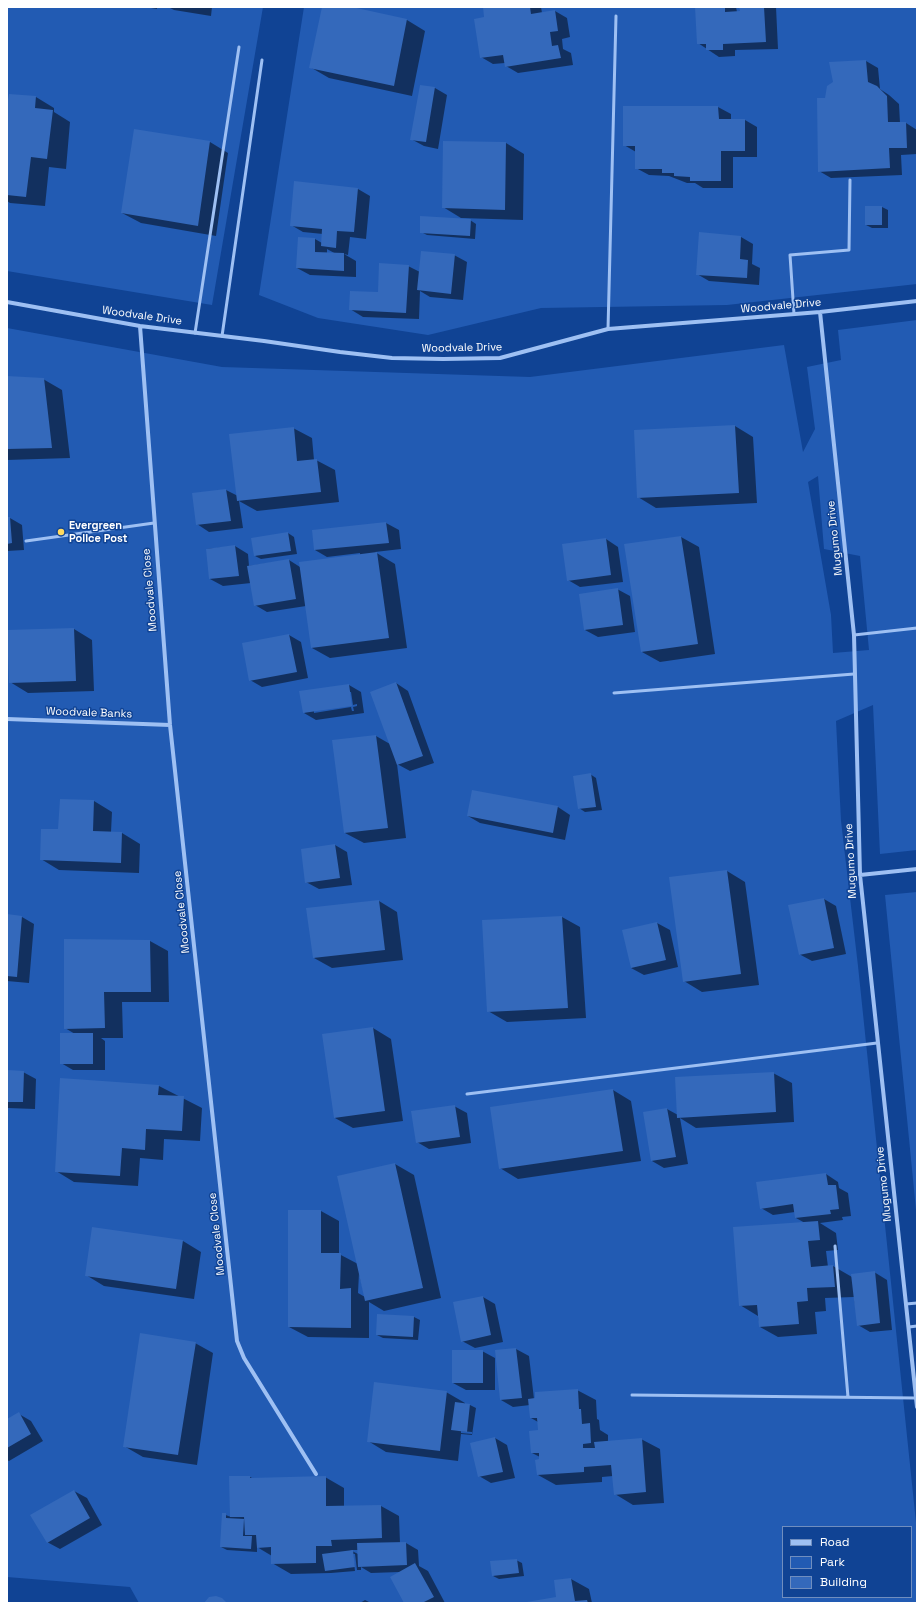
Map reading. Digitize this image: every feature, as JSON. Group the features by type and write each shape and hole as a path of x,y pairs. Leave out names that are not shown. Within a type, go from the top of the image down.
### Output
{"street":[{"name":"Woodvale Drive","path":"7,302 140,326 392,358 500,358 608,329 820,312 917,300"},
{"name":"Mugumo Drive","path":"820,312 854,635 860,875 917,1408"},
{"name":"Moodvale Close","path":"140,326 170,725 238,1341 244,1358 316,1474"},
{"name":"Woodvale Banks","path":"7,719 170,725"},
{"path":"860,875 917,869"}],"lane":[{"path":"608,329 616,16"},
{"path":"195,333 239,47"},
{"path":"222,336 262,60"},
{"path":"794,314 790,255 849,250 850,180"},
{"path":"26,541 154,523"},
{"path":"854,635 917,628"},
{"path":"614,693 854,674"},
{"path":"468,1094 878,1043"},
{"path":"835,1246 848,1397"},
{"path":"906,1304 917,1303"},
{"path":"909,1327 917,1326"},
{"path":"632,1395 916,1398"}],"green space":[{"path":"7,7 263,7 212,305 7,271"},
{"path":"304,7 917,7 917,284 727,305 541,308 428,335 318,318 259,295"},
{"path":"917,320 917,850 880,854 873,705 836,721 841,821 858,966 917,1532 917,1603 139,1603 130,1587 7,1577 7,328 222,367 530,377 784,345 803,452 815,429 807,367 841,360 838,330","holes":["818,476 824,549 860,556 869,650 833,653 831,615 808,482"]},
{"path":"917,892 917,1220 885,895"}],"building":[{"path":"322,7 352,7 407,19 394,86 309,68"},
{"path":"483,7 530,7 531,14 555,10 558,31 550,32 552,46 558,45 561,58 505,67 503,55 480,58 474,19 484,17"},
{"path":"695,7 725,7 725,12 740,11 739,7 764,7 766,42 723,44 723,50 706,50 706,44 697,44"},
{"path":"866,60 868,82 877,86 887,96 888,122 906,122 907,148 889,148 890,168 818,172 817,98 825,98 827,86 833,82 829,62"},
{"path":"420,85 435,87 426,142 410,140"},
{"path":"9,94 36,96 35,108 53,110 47,159 31,157 26,197 7,195 7,105"},
{"path":"623,106 718,106 719,119 745,119 745,151 721,151 721,181 690,181 690,177 674,176 674,173 662,173 662,169 635,169 635,146 623,146"},
{"path":"134,129 210,141 198,226 121,213"},
{"path":"443,141 506,142 505,210 442,208"},
{"path":"294,181 358,188 354,232 337,231 336,248 321,246 322,229 290,226"},
{"path":"865,206 882,206 882,225 865,225"},
{"path":"420,216 471,219 470,236 420,233"},
{"path":"699,232 741,236 740,259 748,260 747,278 696,275"},
{"path":"298,237 315,238 315,252 344,253 344,271 296,268"},
{"path":"421,251 455,254 451,294 417,290"},
{"path":"379,263 409,265 406,313 349,310 350,291 378,292"},
{"path":"7,376 44,378 52,448 7,449"},
{"path":"735,425 739,493 637,498 634,430"},
{"path":"294,427 297,461 317,459 321,492 237,501 229,434"},
{"path":"226,489 231,521 196,525 192,493"},
{"path":"7,517 10,517 12,543 7,544"},
{"path":"386,522 389,543 314,550 312,530"},
{"path":"288,532 291,551 254,556 251,538"},
{"path":"681,536 698,644 641,652 624,544"},
{"path":"606,538 611,575 567,581 562,544"},
{"path":"235,545 239,576 209,579 206,549"},
{"path":"377,552 389,638 311,648 299,562"},
{"path":"289,559 296,599 254,606 247,566"},
{"path":"618,588 623,625 584,630 579,594"},
{"path":"74,628 76,681 9,683 7,630"},
{"path":"289,634 297,672 249,681 242,643"},
{"path":"396,682 423,756 397,765 370,692"},
{"path":"349,684 352,706 303,713 299,691"},
{"path":"376,735 388,828 344,833 332,740"},
{"path":"591,773 596,807 578,809 573,776"},
{"path":"472,790 558,806 553,833 467,816"},
{"path":"60,799 94,800 93,831 122,832 121,863 40,860 41,829 58,829"},
{"path":"335,844 340,878 305,883 301,849"},
{"path":"727,870 741,974 683,982 669,877"},
{"path":"824,898 834,948 799,955 788,905"},
{"path":"379,900 385,950 313,958 306,908"},
{"path":"7,914 22,916 17,977 7,976"},
{"path":"562,916 568,1008 487,1012 482,920"},
{"path":"657,922 666,960 631,968 622,930"},
{"path":"64,939 150,940 151,992 104,992 105,1028 64,1029"},
{"path":"373,1027 385,1111 334,1118 322,1034"},
{"path":"60,1033 93,1033 93,1064 60,1064"},
{"path":"7,1070 24,1071 23,1102 7,1102"},
{"path":"774,1072 776,1112 677,1118 675,1077"},
{"path":"60,1078 159,1085 158,1095 184,1096 182,1131 146,1129 145,1150 122,1148 120,1176 55,1172"},
{"path":"613,1089 623,1151 499,1169 490,1107"},
{"path":"455,1105 460,1137 416,1143 411,1111"},
{"path":"667,1108 676,1157 651,1161 643,1112"},
{"path":"395,1163 423,1288 365,1301 337,1176"},
{"path":"826,1173 828,1185 836,1185 839,1209 830,1210 831,1214 795,1218 793,1204 760,1209 756,1182"},
{"path":"288,1210 321,1210 321,1253 341,1253 340,1289 351,1288 351,1328 288,1327"},
{"path":"818,1221 820,1240 808,1241 811,1267 833,1265 835,1287 807,1288 808,1301 797,1302 799,1324 759,1327 757,1305 739,1306 733,1227"},
{"path":"92,1227 183,1240 176,1289 85,1276"},
{"path":"875,1271 880,1323 857,1326 851,1274"},
{"path":"483,1296 491,1335 461,1342 453,1302"},
{"path":"377,1314 414,1316 413,1337 376,1335"},
{"path":"140,1333 196,1342 178,1455 123,1447"},
{"path":"516,1348 522,1398 500,1400 495,1350"},
{"path":"452,1350 483,1350 483,1383 452,1383"},
{"path":"374,1382 447,1391 440,1451 367,1442"},
{"path":"578,1389 579,1409 581,1409 582,1424 590,1423 591,1443 583,1444 583,1448 595,1448 594,1442 642,1438 646,1492 614,1495 611,1465 584,1467 584,1472 537,1475 535,1460 539,1459 539,1453 531,1453 529,1431 538,1430 537,1418 530,1418 528,1399 535,1398 535,1392"},
{"path":"455,1402 470,1404 467,1432 451,1430"},
{"path":"19,1412 31,1434 7,1448 7,1419"},
{"path":"495,1437 503,1472 478,1477 470,1443"},
{"path":"229,1476 250,1476 250,1478 326,1476 326,1506 381,1505 382,1538 331,1540 332,1546 316,1546 316,1563 271,1564 271,1547 257,1548 256,1535 245,1535 244,1517 230,1517"},
{"path":"74,1490 90,1518 47,1543 30,1515"},
{"path":"222,1513 226,1513 226,1518 244,1519 243,1536 252,1536 251,1549 220,1547"},
{"path":"406,1542 407,1565 358,1567 357,1543"},
{"path":"353,1550 355,1567 325,1571 322,1554"},
{"path":"517,1559 519,1573 492,1576 490,1561"},
{"path":"415,1563 434,1597 422,1603 404,1603 390,1577"},
{"path":"571,1578 575,1601 587,1600 588,1603 521,1603 556,1597 554,1580"},
{"path":"216,1596 222,1598 227,1603 204,1603 209,1597"}],"place":[{"name":"Evergreen Police Post","path":"61,532"}]}
